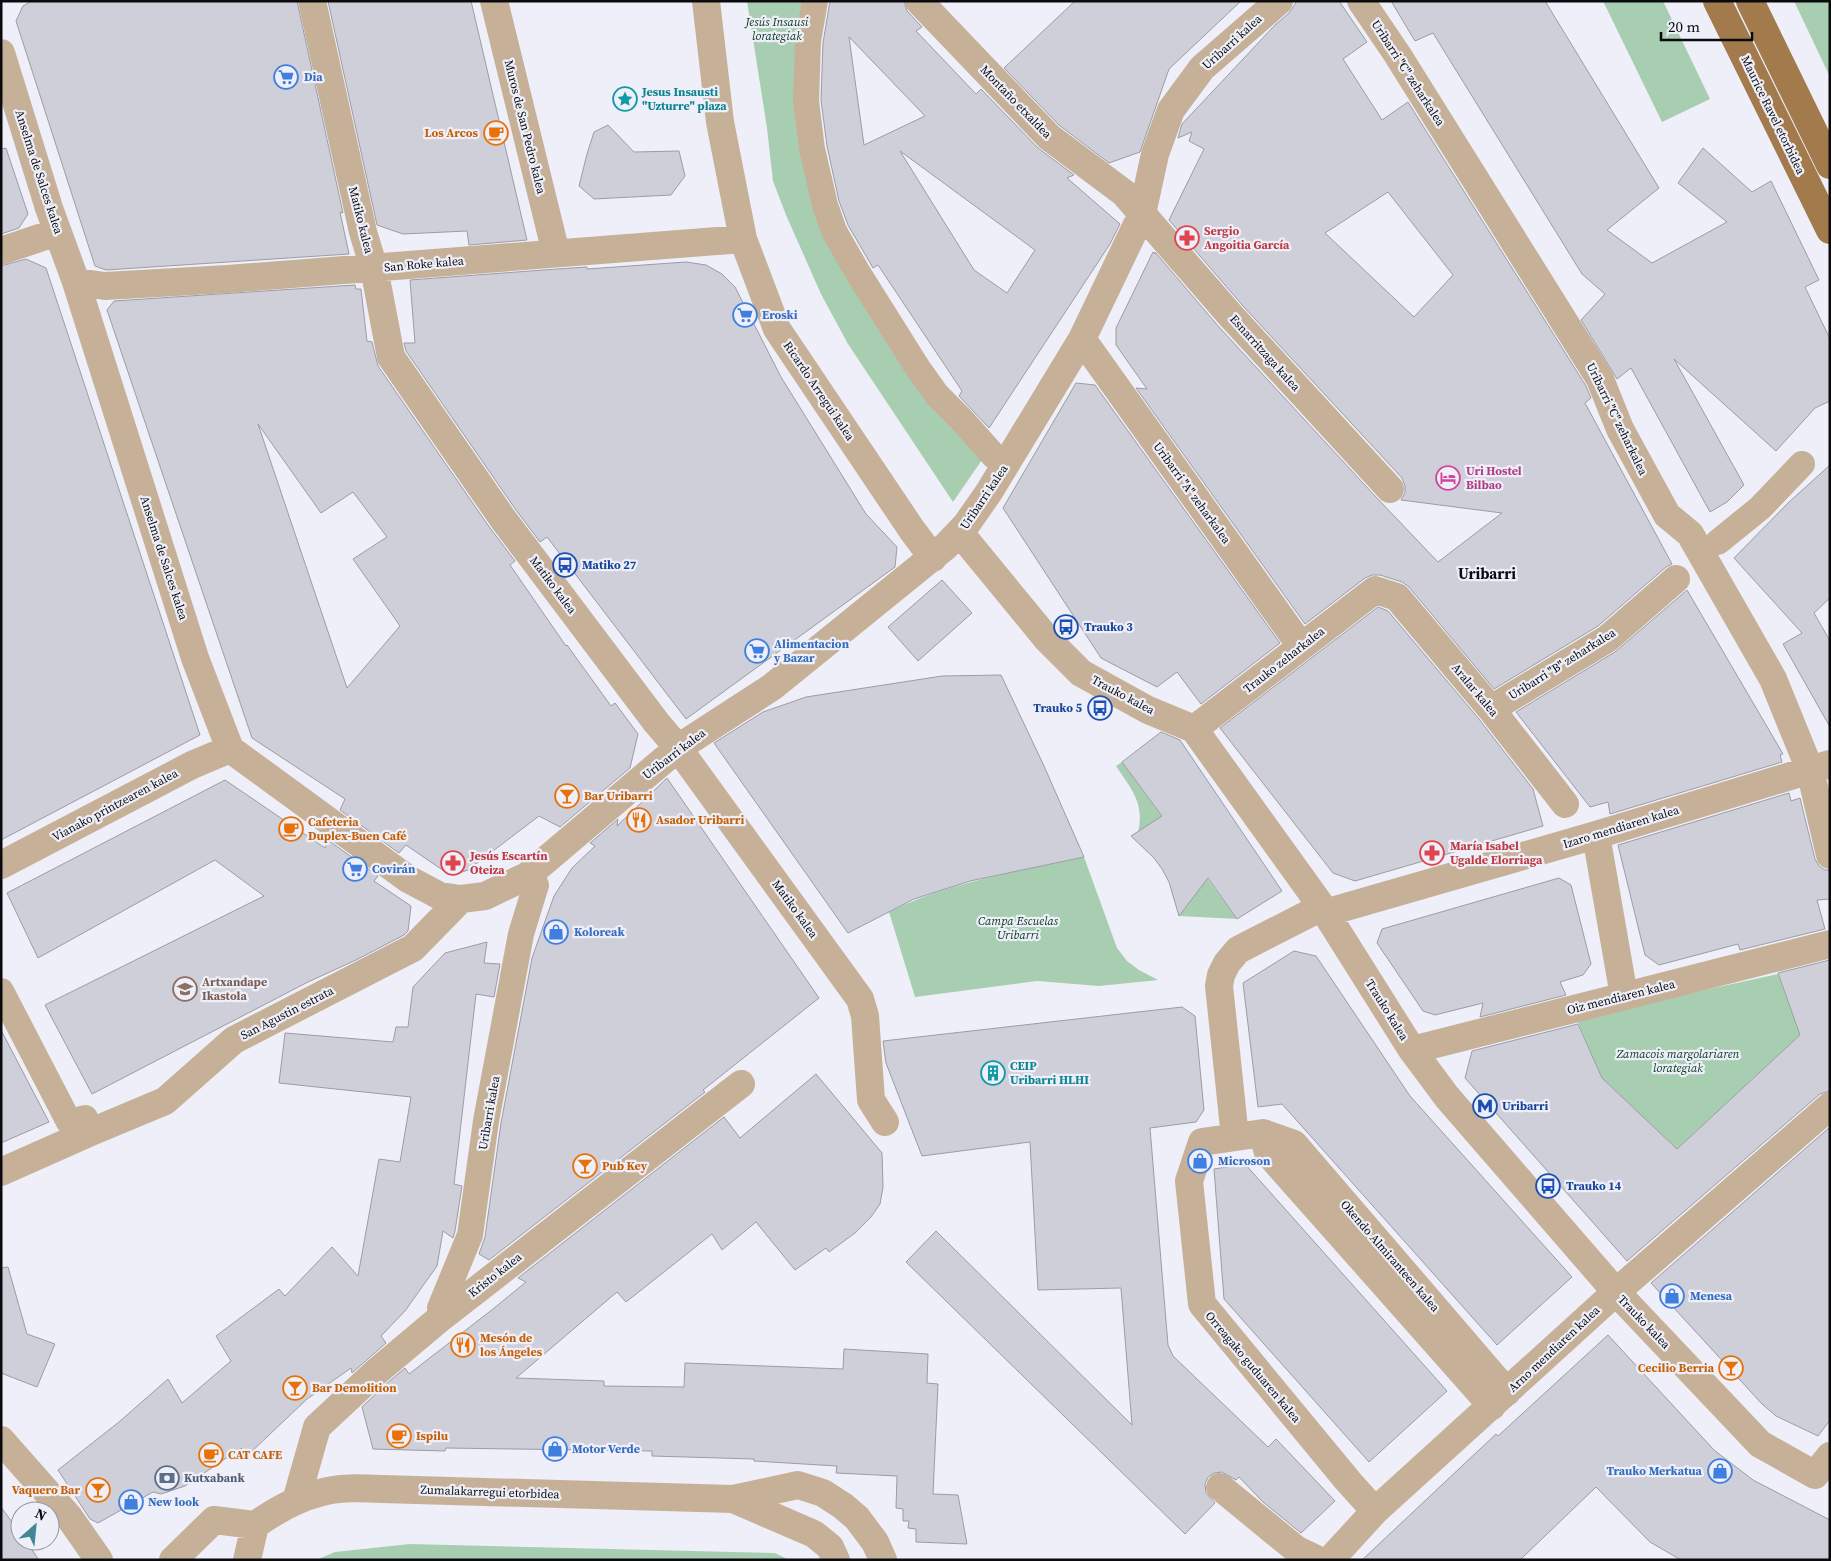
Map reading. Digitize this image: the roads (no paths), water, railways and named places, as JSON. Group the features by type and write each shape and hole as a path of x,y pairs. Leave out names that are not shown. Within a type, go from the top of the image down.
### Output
{"main road":[{"name":"Maurice Ravel etorbidea","path":"1717,1 1830,230"},
{"path":"1750,1 1830,165"}],"street":[{"name":"Matiko kalea","path":"312,1 363,232 374,268 391,357 503,518 656,722 678,748 860,999 865,1016 871,1100 885,1122"},
{"name":"Muros de San Pedro kalea","path":"494,1 556,253"},
{"name":"Ricardo Arregui kalea","path":"706,1 720,122 743,239 777,329 912,530 933,558"},
{"name":"Uribarri kalea","path":"814,1 808,41 806,100 812,149 834,231 917,368 937,395 962,419 994,456"},
{"name":"Montaño etxaldea","path":"919,1 1049,137 1124,193 1142,214"},
{"name":"Uribarri kalea","path":"461,899 486,896 527,876 678,748 772,687 933,558 960,533 995,483 1082,340 1142,214 1155,154 1171,110 1202,68 1279,1"},
{"name":"Uribarri \"C\" zeharkalea","path":"1361,1 1397,54 1600,379 1620,429 1666,515 1690,534 1773,679 1820,767 1830,855"},
{"name":"Anselma de Salces kalea","path":"1,53 57,232 76,282 196,658 230,749"},
{"name":"Esnarritzaga kalea","path":"1142,214 1231,316 1390,489"},
{"path":"1,251 57,232"},
{"name":"San Roke kalea","path":"76,282 105,286 228,279 350,268 374,268 743,239"},
{"name":"Uribarri \"A\" zeharkalea","path":"1082,340 1301,646"},
{"path":"1718,542 1760,508 1802,464"},
{"name":"Trauko kalea","path":"960,533 1047,639 1081,673 1106,685 1148,710 1194,730 1324,910 1412,1050 1447,1097 1616,1292 1760,1444 1825,1471"},
{"name":"Uribarri \"B\" zeharkalea","path":"1491,709 1606,638 1676,579"},
{"name":"Trauko zeharkalea","path":"1194,730 1374,590"},
{"name":"Aralar kalea","path":"1374,590 1397,597 1491,709 1565,804"},
{"path":"230,749 402,875 440,896 461,899"},
{"name":"Vianako printzearen kalea","path":"1,865 192,765 230,749"},
{"name":"Izaro mendiaren kalea","path":"1235,1137 1219,986 1226,963 1238,950 1324,910 1596,835 1820,767"},
{"path":"1596,835 1624,996"},
{"name":"Uribarri kalea","path":"440,1308 470,1235 486,1121 521,934 536,885"},
{"name":"San Agustin estrata","path":"1,1172 165,1101 234,1040 413,948 461,899"},
{"name":"Oiz mendiaren kalea","path":"1412,1050 1830,944"},
{"path":"1,992 69,1122 85,1118"},
{"name":"Kristo kalea","path":"296,1501 317,1427 375,1373 438,1320 742,1084"},
{"name":"Arno mendiaren kalea","path":"1330,1560 1375,1511 1616,1292 1830,1106"},
{"name":"Okendo Almiranteen kalea","path":"1235,1137 1263,1133 1268,1153 1500,1399"},
{"name":"Orreagako guduaren kalea","path":"1235,1137 1202,1142 1189,1181 1202,1304 1375,1511"},
{"path":"1,1440 69,1517 99,1560"},
{"name":"Zumalakarregui etorbidea","path":"255,1525 278,1509 320,1492 356,1488 733,1499 798,1485 823,1493 857,1518 875,1542 883,1560"},
{"path":"1220,1487 1296,1550 1318,1560"},
{"name":"Zumalakarregui etorbidea","path":"733,1499 814,1534 830,1547 836,1560"},
{"path":"173,1560 214,1520 255,1525 247,1560"}],"place":[{"name":"Dia","path":"286,77"},
{"name":"Jesus Insausti \"Uzturre\" plaza","path":"625,99"},
{"name":"Los Arcos","path":"496,133"},
{"name":"Sergio Angoitia García","path":"1187,238"},
{"name":"Eroski","path":"745,315"},
{"name":"Uri Hostel Bilbao","path":"1448,478"},
{"name":"Matiko 27","path":"565,565"},
{"name":"Trauko 3","path":"1066,627"},
{"name":"Alimentacion y Bazar","path":"757,651"},
{"name":"Trauko 5","path":"1100,708"},
{"name":"Bar Uribarri","path":"567,796"},
{"name":"Asador Uribarri","path":"639,820"},
{"name":"Cafeteria Duplex-Buen Café","path":"291,829"},
{"name":"María Isabel Ugalde Elorriaga","path":"1432,853"},
{"name":"Jesús Escartín Oteiza","path":"453,863"},
{"name":"Covirán","path":"355,869"},
{"name":"Koloreak","path":"556,932"},
{"name":"Artxandape Ikastola","path":"185,989"},
{"name":"CEIP Uribarri HLHI","path":"993,1073"},
{"name":"Uribarri","path":"1485,1106"},
{"name":"Microson","path":"1200,1161"},
{"name":"Pub Key","path":"585,1166"},
{"name":"Trauko 14","path":"1548,1186"},
{"name":"Menesa","path":"1672,1296"},
{"name":"Mesón de los Ángeles","path":"463,1345"},
{"name":"Cecilio Berria","path":"1731,1368"},
{"name":"Bar Demolition","path":"295,1388"},
{"name":"Ispilu","path":"399,1436"},
{"name":"Motor Verde","path":"555,1449"},
{"name":"CAT CAFE","path":"211,1455"},
{"name":"Trauko Merkatua","path":"1720,1471"},
{"name":"Kutxabank","path":"167,1478"},
{"name":"Vaquero Bar","path":"98,1490"},
{"name":"New look","path":"131,1502"}],"district":[{"name":"Uribarri","path":"1487,573"}],"park label":[{"name":"Jesús Insausi lorategiak","path":"777,29"},
{"name":"Campa Escuelas Uribarri","path":"1018,928"},
{"name":"Zamacois margolariaren lorategiak","path":"1678,1061"}]}
